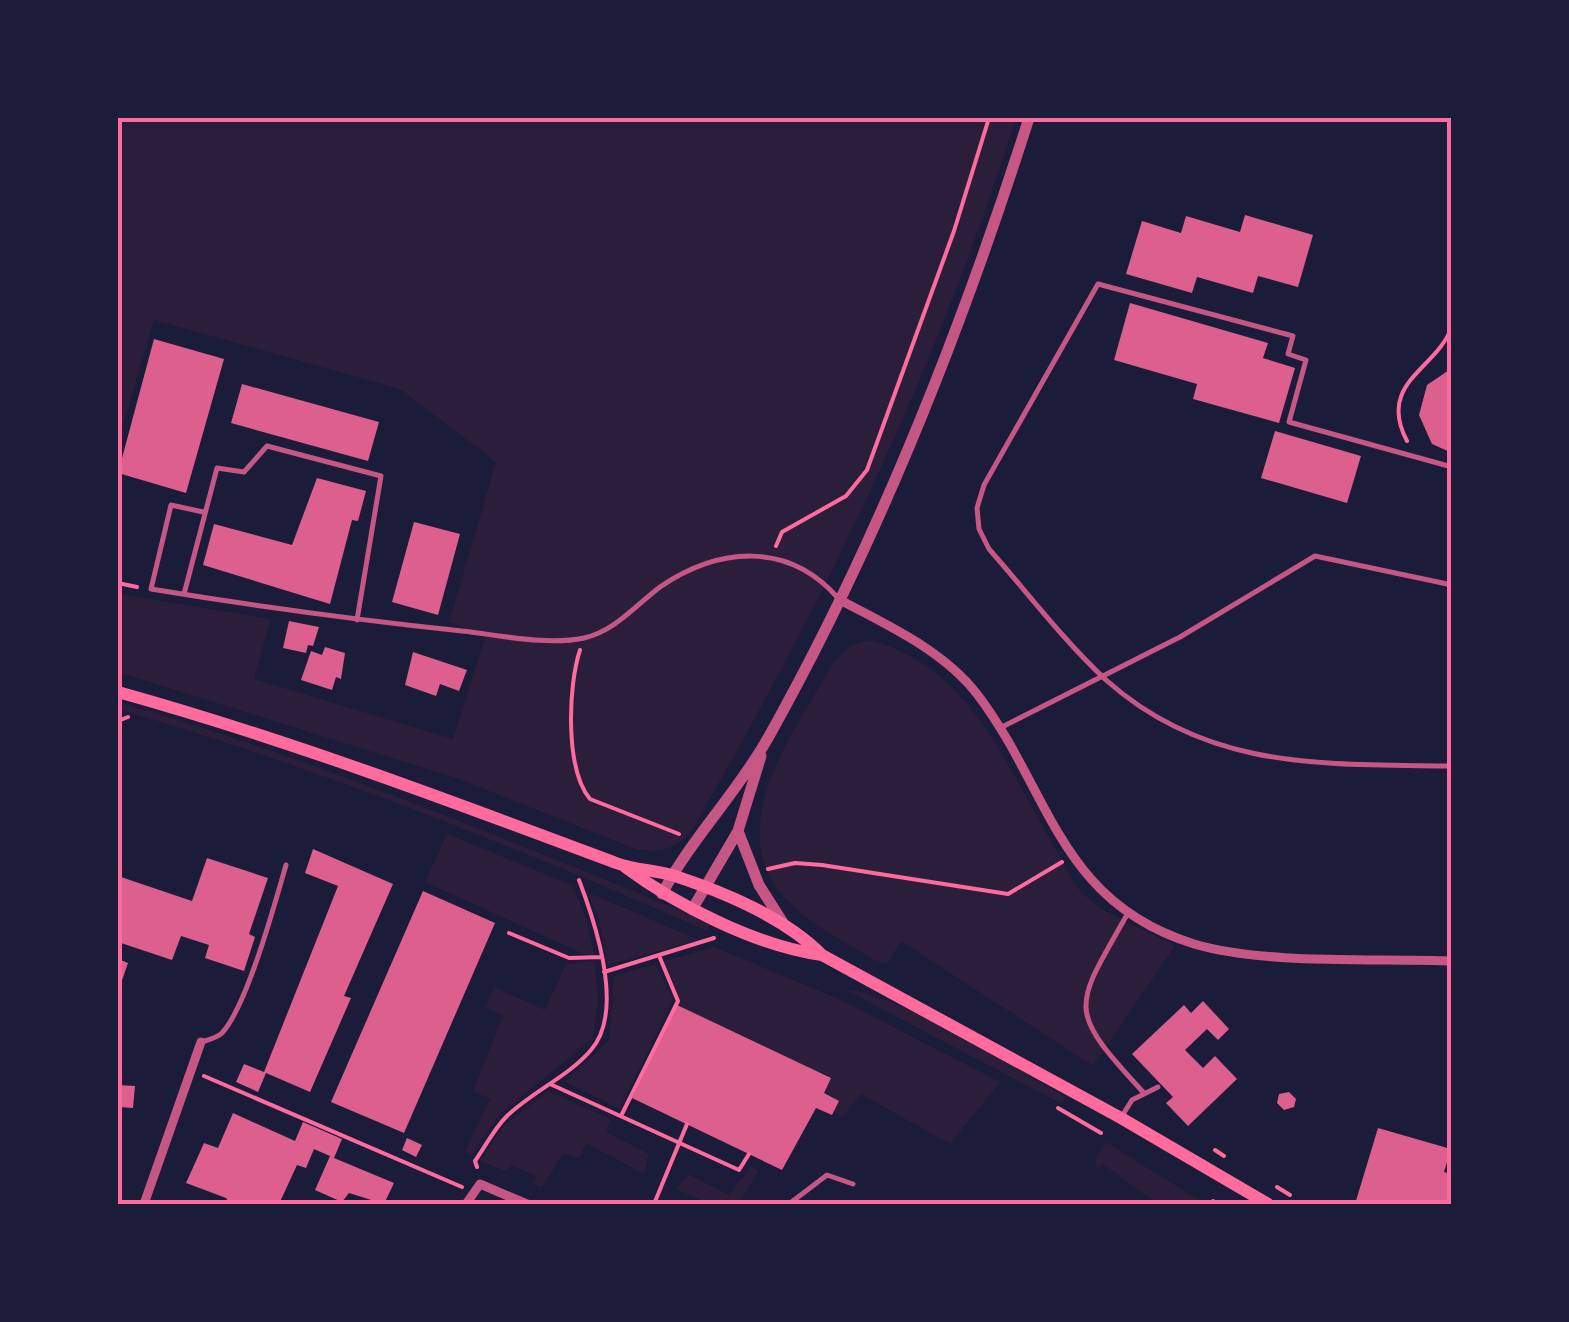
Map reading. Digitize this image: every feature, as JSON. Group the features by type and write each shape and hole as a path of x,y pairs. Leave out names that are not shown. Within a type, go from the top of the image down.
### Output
{"main road":[{"path":"118,692 400,780 622,865 672,875 704,888 785,926 822,956 1121,1118 1268,1204"},
{"path":"622,865 662,894 794,952 822,956"}],"street":[{"path":"662,894 765,742 840,600 921,422 1029,118"},
{"path":"840,600 946,664 974,690 1000,728 1069,855 1128,913 1196,944 1234,951 1452,961"},
{"path":"693,908 738,831 765,742"},
{"path":"738,831 760,885 785,926"},
{"path":"144,1204 201,1042"},
{"path":"466,1204 477,1188 526,1204"}],"lane":[{"path":"1452,467 1289,422 1306,360 1288,354 1293,336 1098,284 1006,445 977,508 979,529 989,550 1104,677 1165,722 1206,742 1246,754 1332,764 1452,766"},
{"path":"184,594 203,512 218,468 244,472 267,446 381,476 358,620"},
{"path":"203,512 170,505 151,589 358,620 526,638 584,638 617,623 660,588 704,562 734,555 772,555 822,580 840,600"},
{"path":"1000,728 1104,677 1315,556 1452,585"},
{"path":"201,1042 220,1036 230,1022 268,931 286,865"},
{"path":"1128,913 1088,989 1084,1007 1087,1026 1142,1092"},
{"path":"1121,1118 1142,1092 1158,1088"},
{"path":"790,1204 827,1175 853,1184"}],"path":[{"path":"772,555 782,532 846,496 868,470 954,231 988,118"},
{"path":"1418,458 1400,424 1403,393 1410,376 1440,349 1452,326"},
{"path":"118,583 151,589"},
{"path":"584,638 576,660 573,714 573,768 580,787 590,799 686,837"},
{"path":"118,720 128,718"},
{"path":"762,871 794,863 822,865 1008,894 1069,855"},
{"path":"190,1070 477,1188 476,1161 506,1117 590,1051 602,1034 602,957 596,924 579,880"},
{"path":"509,933 570,958 602,957"},
{"path":"604,972 660,958 714,938"},
{"path":"621,1116 678,1001 660,958"},
{"path":"550,1084 738,1170 749,1154"},
{"path":"1058,1108 1101,1132"},
{"path":"654,1204 682,1144 687,1124"}],"shaded area":[{"path":"118,118 1016,118 951,303 873,484 786,661 684,839 666,849 638,850 459,779 118,672 118,594 271,619 254,679 453,739 486,634 449,622 496,462 400,389 154,320 118,442"},
{"path":"868,640 902,652 957,692 999,748 1082,892 1108,912 1175,946 1093,1066 901,941 887,964 874,960 808,919 776,887 763,859 760,830 764,800 774,771 834,661 850,646"},
{"path":"118,702 343,777 711,923 707,931 416,810 118,709"},
{"path":"447,834 572,885 587,921 594,954 586,955 425,882"},
{"path":"587,892 699,940 608,965 599,920"},
{"path":"714,947 841,1000 1000,1082 950,1144 861,1094 842,1117 834,1111 839,1101 677,1005 680,1000 664,961"},
{"path":"595,961 598,1001 593,1038 498,1116 471,1156 465,1151 490,1099 473,1091 503,1016 485,1007 494,987 545,1010 566,964"},
{"path":"656,964 673,999 620,1109 565,1082 609,1040 614,976"},
{"path":"844,989 897,1004 957,1034 1065,1097 1062,1104"},
{"path":"548,1091 611,1119 606,1132 649,1154 644,1174 586,1143 579,1159 564,1153 542,1187 534,1184 537,1176 511,1165 506,1171 480,1161 505,1124"},
{"path":"1106,1142 1205,1204 1157,1204 1103,1164 1097,1171 1095,1158"},
{"path":"751,1166 759,1171 738,1204 711,1204 676,1189 688,1174 729,1195"}],"building":[{"path":"1245,215 1313,235 1298,287 1258,276 1253,293 1197,277 1192,293 1126,274 1142,221 1181,233 1186,216 1240,232"},
{"path":"1130,303 1268,343 1263,358 1295,368 1279,423 1193,399 1197,384 1114,360"},
{"path":"154,339 224,359 186,493 118,473"},
{"path":"1452,368 1452,453 1432,444 1419,415 1427,385"},
{"path":"242,384 379,422 368,461 231,423"},
{"path":"1275,431 1361,456 1347,503 1261,478"},
{"path":"317,478 366,491 358,521 352,520 330,604 203,565 214,524 292,545"},
{"path":"414,522 460,534 438,615 392,602"},
{"path":"289,621 319,627 313,646 308,645 306,653 283,648"},
{"path":"325,647 345,653 341,679 336,677 332,690 301,680 311,651 322,655"},
{"path":"413,652 467,670 459,691 440,684 436,696 405,685"},
{"path":"313,849 393,884 344,996 351,998 310,1092 266,1073 258,1092 236,1082 244,1064 264,1072 338,886 305,873"},
{"path":"207,858 268,878 249,934 255,937 244,971 205,958 209,945 181,936 172,960 118,942 118,876 192,901"},
{"path":"423,891 495,923 404,1133 331,1102"},
{"path":"118,959 128,963 118,992"},
{"path":"1203,1001 1229,1029 1218,1040 1207,1029 1185,1050 1203,1068 1215,1056 1237,1079 1188,1126 1166,1103 1173,1097 1132,1054 1184,1005 1191,1013"},
{"path":"677,1005 831,1078 824,1093 839,1101 832,1115 816,1108 782,1170 632,1098"},
{"path":"118,1085 135,1086 133,1108 118,1107"},
{"path":"1289,1092 1296,1099 1294,1107 1284,1110 1277,1103 1279,1094"},
{"path":"233,1113 295,1141 303,1122 342,1139 334,1158 394,1183 384,1204 349,1193 342,1202 315,1190 330,1156 314,1149 306,1168 297,1165 279,1204 230,1204 226,1198 186,1183 204,1143 218,1148"},
{"path":"1378,1128 1451,1149 1444,1172 1452,1174 1452,1204 1355,1204"},
{"path":"407,1138 422,1145 416,1157 402,1150"}]}
